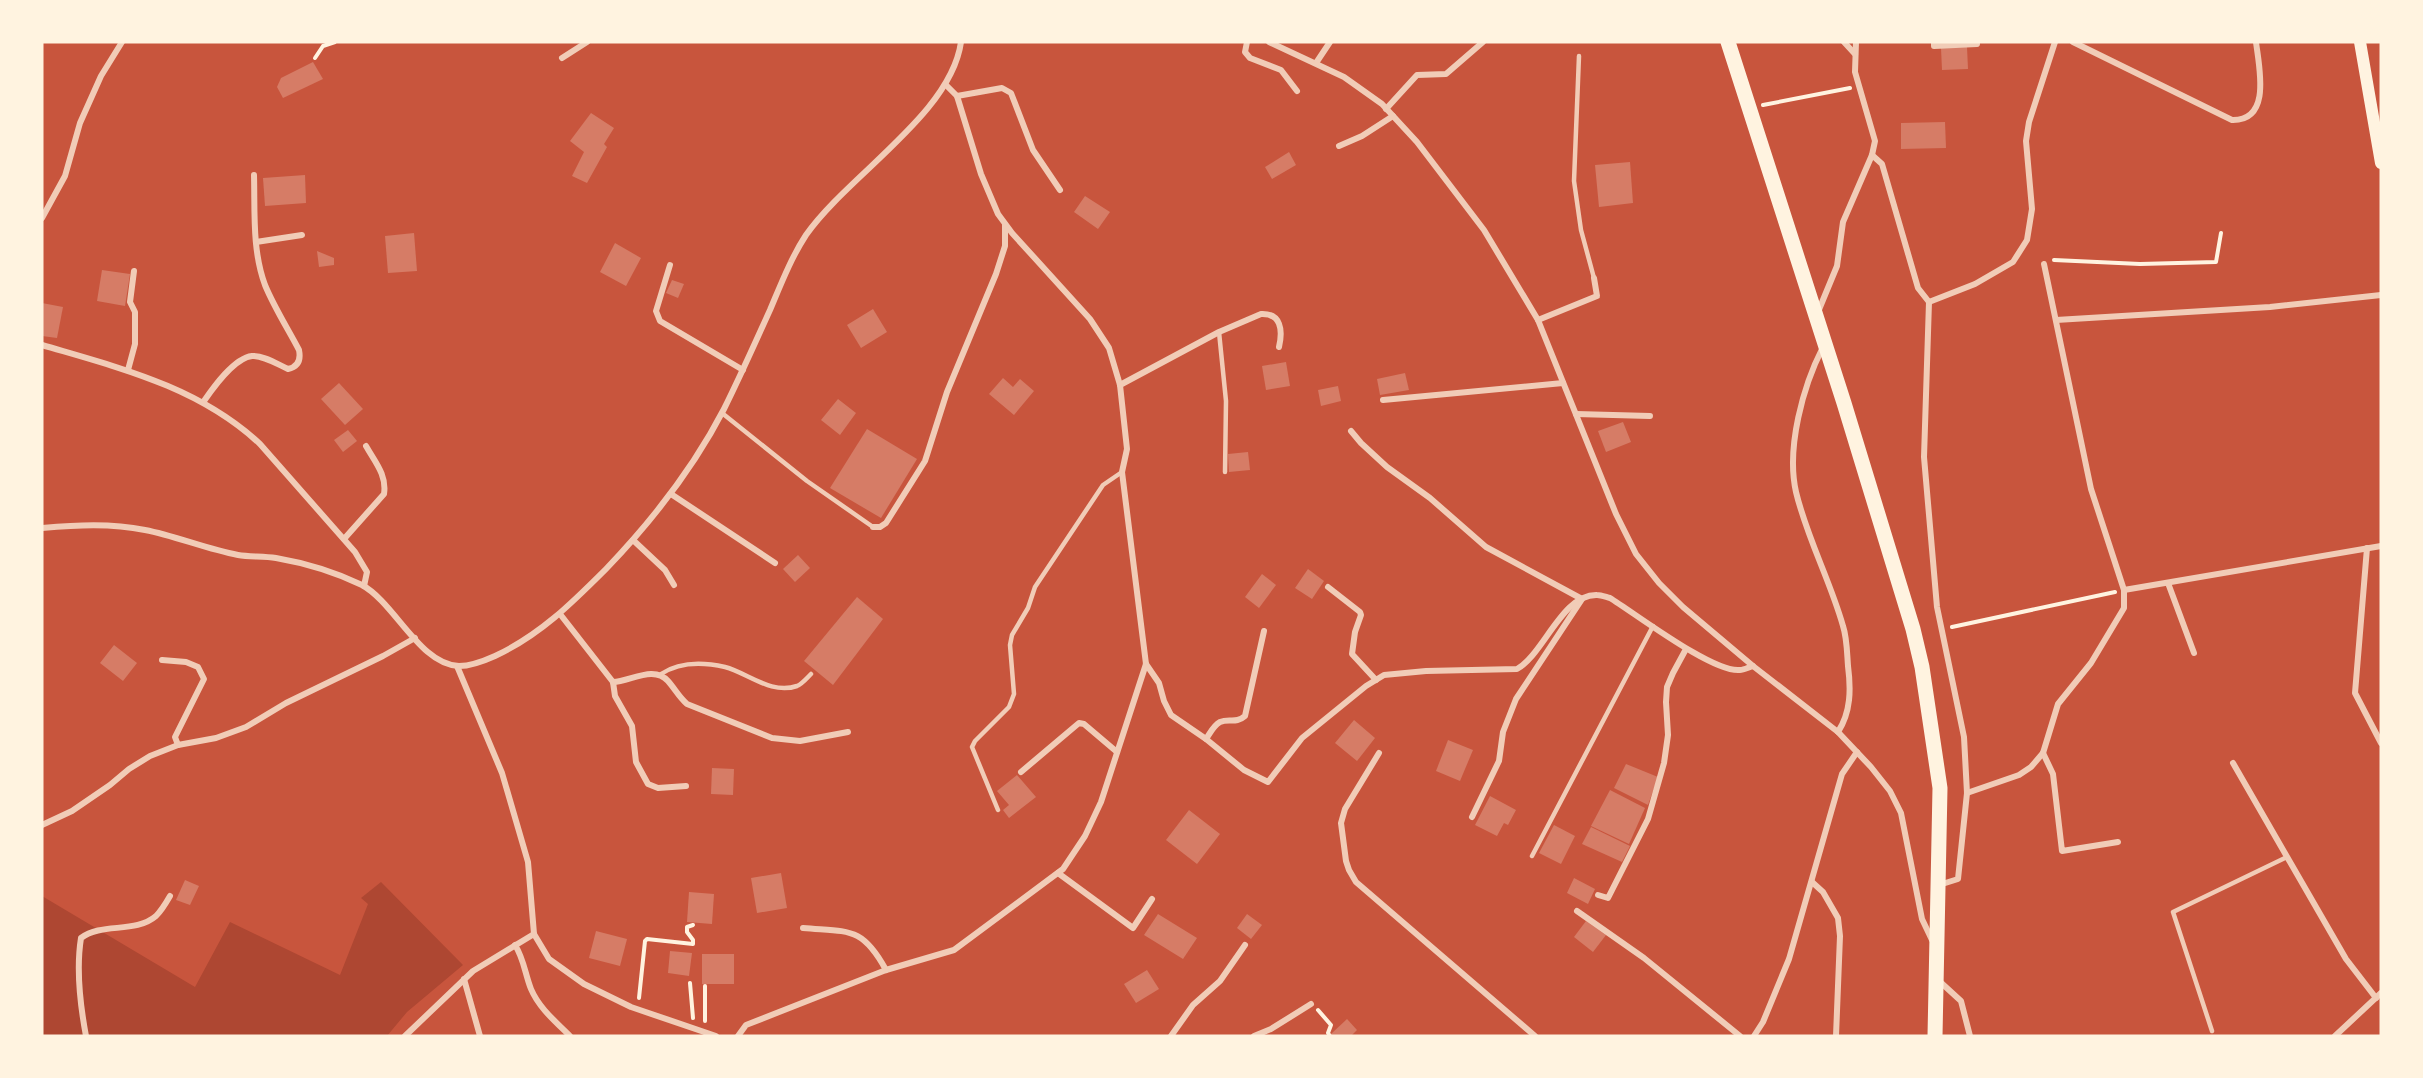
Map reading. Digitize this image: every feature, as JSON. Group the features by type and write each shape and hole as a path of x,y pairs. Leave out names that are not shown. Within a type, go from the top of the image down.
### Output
{"main road":[{"path":"1728,42 1913,628 1922,667 1940,788 1939,885 1935,946 1935,1036"},
{"path":"2360,42 2381,163"}],"street":[{"path":"42,218 65,176 80,123 101,76 122,42"},
{"path":"562,58 587,42"},
{"path":"42,528 116,526 147,530 202,547 239,555 276,558 324,569 364,586 383,601 435,657 457,666 479,662 510,649 560,615 633,540 671,494 722,413 782,281 806,236 828,207 925,111 946,85 955,65 961,42"},
{"path":"1247,42 1245,52 1250,58 1281,70 1297,91"},
{"path":"1269,42 1316,63 1364,89 1417,142 1484,230 1538,320 1616,514 1636,554 1659,583 1683,607 1753,666 1838,732 1890,791 1901,813 1922,919 1935,946"},
{"path":"1316,63 1330,42"},
{"path":"1386,109 1417,75 1446,74 1483,42"},
{"path":"1844,42 1855,54"},
{"path":"1815,318 1837,266 1843,222 1872,155 1875,141 1855,72 1856,42"},
{"path":"1934,42 1934,46 1977,44"},
{"path":"1929,302 1975,284 2013,262 2027,240 2032,209 2026,141 2029,122 2055,42"},
{"path":"2073,42 2232,120 2247,117 2254,109 2261,94 2256,42"},
{"path":"738,1036 746,1025 886,970 954,950 1063,869 1085,836 1101,802 1146,664 1122,472 1127,449 1120,385 1109,348 1090,320 998,214 981,174 957,96 946,85"},
{"path":"957,96 1007,89 1011,93 1033,150 1060,190"},
{"path":"1339,146 1362,136 1393,116"},
{"path":"1872,155 1882,164 1918,288 1929,302 1924,457 1937,607 1964,737 1967,793 1958,879 1939,885"},
{"path":"204,401 220,378 245,358 260,357 288,369 296,366 300,361 299,350 266,286 256,242 254,175"},
{"path":"873,527 880,527 886,523 925,461 947,392 996,274 1005,246 1005,224"},
{"path":"256,242 302,235"},
{"path":"1967,793 2019,775 2031,767 2043,753 2058,704 2091,663 2124,608 2124,590 2091,489 2044,264"},
{"path":"670,265 656,312 660,321 743,370"},
{"path":"128,370 135,344 135,312 130,302 134,271"},
{"path":"1538,320 1597,296 1594,278"},
{"path":"2056,320 2270,307 2381,295"},
{"path":"1120,385 1219,332 1261,314 1277,319 1280,326 1279,347"},
{"path":"42,345 152,378 204,401 243,428 260,444 355,552 367,572 364,586"},
{"path":"1824,345 1806,384 1793,459 1795,491 1844,628 1851,691 1844,722 1838,732"},
{"path":"1383,400 1563,383"},
{"path":"1576,414 1650,416"},
{"path":"1352,431 1361,443 1387,467 1430,498 1486,547 1582,599"},
{"path":"344,539 384,494 385,484 382,474 366,446"},
{"path":"671,494 775,563"},
{"path":"633,540 665,570 674,585"},
{"path":"2124,590 2381,546"},
{"path":"2367,549 2355,693 2381,743"},
{"path":"2168,583 2194,654"},
{"path":"1328,587 1360,612 1352,654 1376,680"},
{"path":"1146,664 1159,683 1171,715 1206,739 1244,770 1268,782 1302,738 1384,675 1517,669 1527,663 1566,610 1582,599 1596,594 1610,598 1686,649 1732,669 1740,670 1753,666"},
{"path":"1472,817 1499,761 1503,732 1516,699 1582,599"},
{"path":"560,615 613,682 615,696 632,726 636,762 648,784 658,788 686,786"},
{"path":"1206,739 1216,724 1222,721 1235,722 1245,716 1263,631"},
{"path":"42,825 72,811 150,756 178,745 216,738 246,727 286,703 415,638"},
{"path":"1598,895 1608,898 1648,819 1664,763 1668,735 1667,687 1686,649"},
{"path":"162,660 186,662 198,667 204,679 175,737 178,745"},
{"path":"457,666 502,773 528,862 534,934 549,959 584,984 631,1006 716,1036"},
{"path":"613,682 651,673 661,674 687,704 772,738 800,741 848,732"},
{"path":"1021,772 1079,723 1084,724 1118,752"},
{"path":"1754,1036 1763,1022 1789,959 1842,774 1857,752"},
{"path":"1379,753 1345,809 1341,823 1349,870 1356,882 1535,1036"},
{"path":"2043,753 2054,774 2062,851 2118,842"},
{"path":"2233,763 2346,959 2378,996 2335,1036"},
{"path":"1058,873 1133,928 1152,899"},
{"path":"1812,882 1823,892 1838,918 1840,936 1836,1036"},
{"path":"86,1036 82,1016 78,955 81,938 89,932 140,925 156,916 170,896"},
{"path":"1577,911 1644,958 1740,1036"},
{"path":"803,928 854,933 865,939 875,950 886,970"},
{"path":"405,1036 464,979 534,934"},
{"path":"515,945 523,958 531,988 538,1003 570,1036"},
{"path":"1171,1036 1193,1005 1220,981 1245,945"},
{"path":"1935,977 1960,1001 1970,1036"},
{"path":"464,979 480,1036"},
{"path":"1254,1036 1271,1029 1311,1004"}],"lane":[{"path":"1579,56 1574,181 1581,230 1594,278"},
{"path":"1219,332 1226,401 1225,472"},
{"path":"722,413 807,481 873,527"},
{"path":"998,810 972,747 975,741 1009,707 1014,694 1010,645 1012,635 1028,608 1035,587 1103,485 1122,472"},
{"path":"1532,856 1653,626"},
{"path":"661,674 674,666 686,664 725,667 779,688 798,686 812,674"},
{"path":"2212,1031 2174,912 2287,857"}],"path":[{"path":"315,58 323,46 335,42"},
{"path":"1763,105 1859,86"},
{"path":"2044,264 2047,260 2140,264 2216,262 2221,233"},
{"path":"1942,629 2124,590"},
{"path":"632,998 639,1001 645,941 647,939 693,944 687,932 687,927 693,925"},
{"path":"690,983 693,1021"},
{"path":"705,986 705,1022"},
{"path":"1311,1004 1331,1025 1328,1033 1330,1036"}],"shaded area":[{"path":"381,882 463,965 407,1012 387,1036 42,1036 42,896 195,987 230,922 340,975 368,904 361,898"}],"building":[{"path":"1967,47 1968,69 1942,70 1941,48"},
{"path":"313,62 323,79 283,98 277,87 281,78"},
{"path":"591,113 614,128 604,144 607,147 587,183 572,176 584,152 570,141"},
{"path":"1945,122 1946,148 1901,149 1901,123"},
{"path":"1289,152 1296,165 1272,179 1265,167"},
{"path":"1630,162 1633,203 1599,207 1595,165"},
{"path":"305,175 306,203 265,206 263,178"},
{"path":"1085,196 1110,212 1098,229 1074,212"},
{"path":"414,233 417,271 388,273 385,236"},
{"path":"615,243 641,258 626,286 600,272"},
{"path":"317,251 334,258 334,265 319,267"},
{"path":"102,270 130,274 125,306 97,301"},
{"path":"672,280 684,284 678,298 666,293"},
{"path":"42,303 63,307 57,338 42,336"},
{"path":"873,309 887,332 861,348 847,325"},
{"path":"1286,362 1290,386 1266,390 1262,366"},
{"path":"1405,373 1409,390 1380,395 1377,379"},
{"path":"1003,378 1013,387 1020,379 1034,391 1014,415 989,394"},
{"path":"339,383 363,409 345,425 321,399"},
{"path":"1338,386 1341,401 1321,406 1318,390"},
{"path":"838,399 856,413 840,435 821,420"},
{"path":"1623,422 1631,442 1606,452 1598,431"},
{"path":"867,429 917,459 881,518 830,488"},
{"path":"348,430 357,441 343,452 334,440"},
{"path":"1248,452 1250,470 1229,472 1228,454"},
{"path":"798,555 810,568 795,582 783,569"},
{"path":"1308,569 1324,581 1312,599 1295,588"},
{"path":"1262,574 1276,585 1259,608 1245,597"},
{"path":"857,597 883,619 833,685 804,661"},
{"path":"114,645 137,663 123,681 100,663"},
{"path":"1354,720 1375,738 1357,761 1335,743"},
{"path":"1448,740 1473,750 1460,781 1436,771"},
{"path":"1626,764 1658,777 1648,805 1614,788"},
{"path":"712,768 734,769 733,795 711,794"},
{"path":"1017,775 1036,797 1009,818 1003,810 1009,805 997,791"},
{"path":"1610,790 1645,808 1629,844 1591,826"},
{"path":"1490,796 1516,810 1508,825 1504,823 1497,836 1475,825"},
{"path":"1189,810 1220,834 1197,864 1166,840"},
{"path":"1554,825 1575,836 1561,864 1539,853"},
{"path":"1591,827 1630,846 1622,862 1582,844"},
{"path":"781,873 787,908 757,913 751,878"},
{"path":"1574,878 1595,889 1588,904 1567,893"},
{"path":"185,880 199,886 190,905 176,900"},
{"path":"689,892 714,894 712,924 687,922"},
{"path":"1158,914 1197,938 1183,959 1144,935"},
{"path":"1247,914 1262,925 1251,939 1237,928"},
{"path":"1586,921 1606,935 1593,952 1574,937"},
{"path":"596,931 627,939 620,966 589,958"},
{"path":"670,951 692,953 689,976 668,973"},
{"path":"702,954 734,954 734,984 702,984"},
{"path":"1147,970 1159,989 1136,1003 1124,984"},
{"path":"1347,1019 1357,1030 1351,1036 1332,1036 1331,1034"}]}
